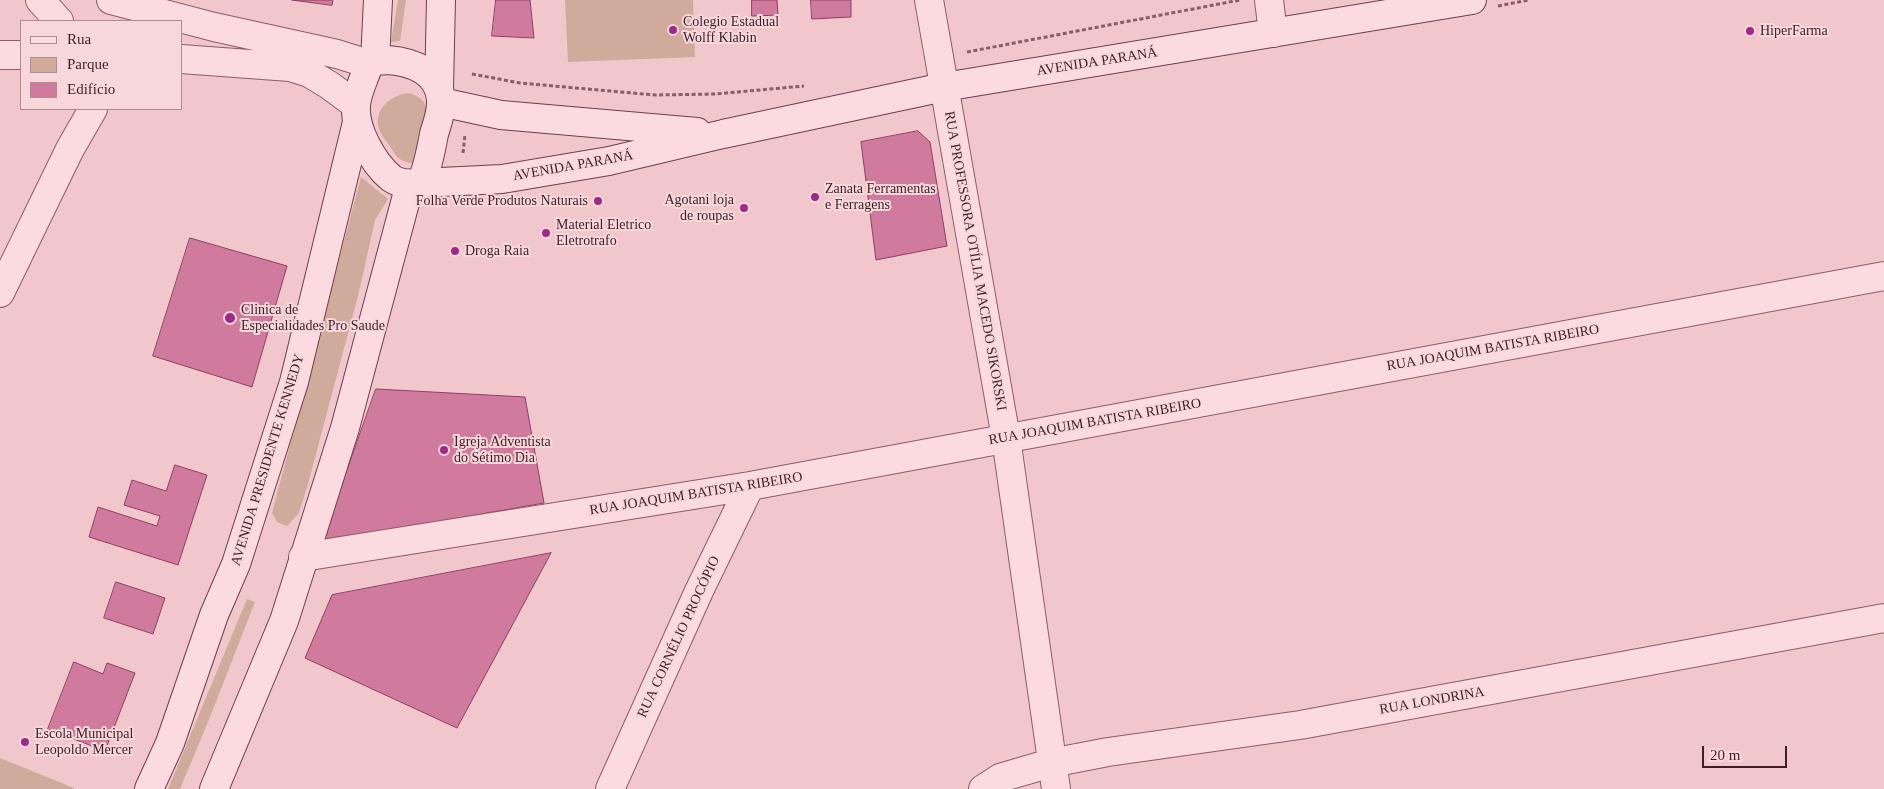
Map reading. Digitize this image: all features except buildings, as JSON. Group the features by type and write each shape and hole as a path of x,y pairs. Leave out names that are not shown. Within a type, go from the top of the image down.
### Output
{"street":[{"path":"40,0 59,20"},
{"path":"378,0 372,62 357,113 363,140 380,166 392,179 415,183"},
{"path":"214,789 284,620 345,428 390,255 415,183 426,171 440,95 440,0"},
{"name":"RUA PROFESSORA OTÍLIA MACEDO SIKORSKI","path":"929,0 1006,438 1056,789"},
{"path":"1269,0 1273,33"},
{"name":"AVENIDA PARANÁ","path":"415,183 502,179 552,171 609,161 723,134 944,87 1472,0"},
{"path":"119,2 223,30 372,62 397,61 416,66 432,76 440,95"},
{"path":"0,55 20,55"},
{"path":"182,60 290,67 309,74 329,85 357,113"},
{"name":"AVENIDA PARANÁ","path":"440,95 501,115 723,134"},
{"path":"0,293 70,149 92,110"},
{"name":"AVENIDA PRESIDENTE KENNEDY","path":"149,789 170,743 214,615 236,564 294,382 357,113"},
{"name":"RUA JOAQUIM BATISTA RIBEIRO","path":"303,557 750,486 1884,276"},
{"name":"RUA CORNÉLIO PROCÓPIO","path":"610,789 699,591 750,486"},
{"name":"RUA LONDRINA","path":"983,789 1000,778 1051,763 1108,752 1300,725 1884,618"}],"path":[{"path":"939,57 1049,38 1240,0"},
{"path":"472,74 520,83 655,95 715,94 811,85"}],"green space":[{"path":"398,0 406,0 400,41 391,42"},
{"path":"565,0 693,0 695,57 568,62"},
{"path":"409,93 422,100 427,113 417,161 413,163 401,160 394,153 381,133 378,122 381,109 385,104 402,94"},
{"path":"361,177 388,199 375,220 358,296 308,484 299,513 287,526 277,522 272,513"},
{"path":"247,599 255,602 208,722 180,789 168,789"},
{"path":"0,758 74,788 74,789 0,789"}],"place":[{"name":"Colegio Estadual Wolff Klabin","path":"673,30"},
{"name":"HiperFarma","path":"1750,31"},
{"name":"Zanata Ferramentas e Ferragens","path":"815,197"},
{"name":"Folha Verde Produtos Naturais","path":"598,201"},
{"name":"Agotani loja de roupas","path":"744,208"},
{"name":"Material Eletrico Eletrotrafo","path":"546,233"},
{"name":"Droga Raia","path":"455,251"},
{"name":"Clinica de Especialidades Pro Saude","path":"230,318"},
{"name":"Igreja Adventista do Sétimo Dia","path":"444,450"},
{"name":"Escola Municipal Leopoldo Mercer","path":"25,742"}]}
